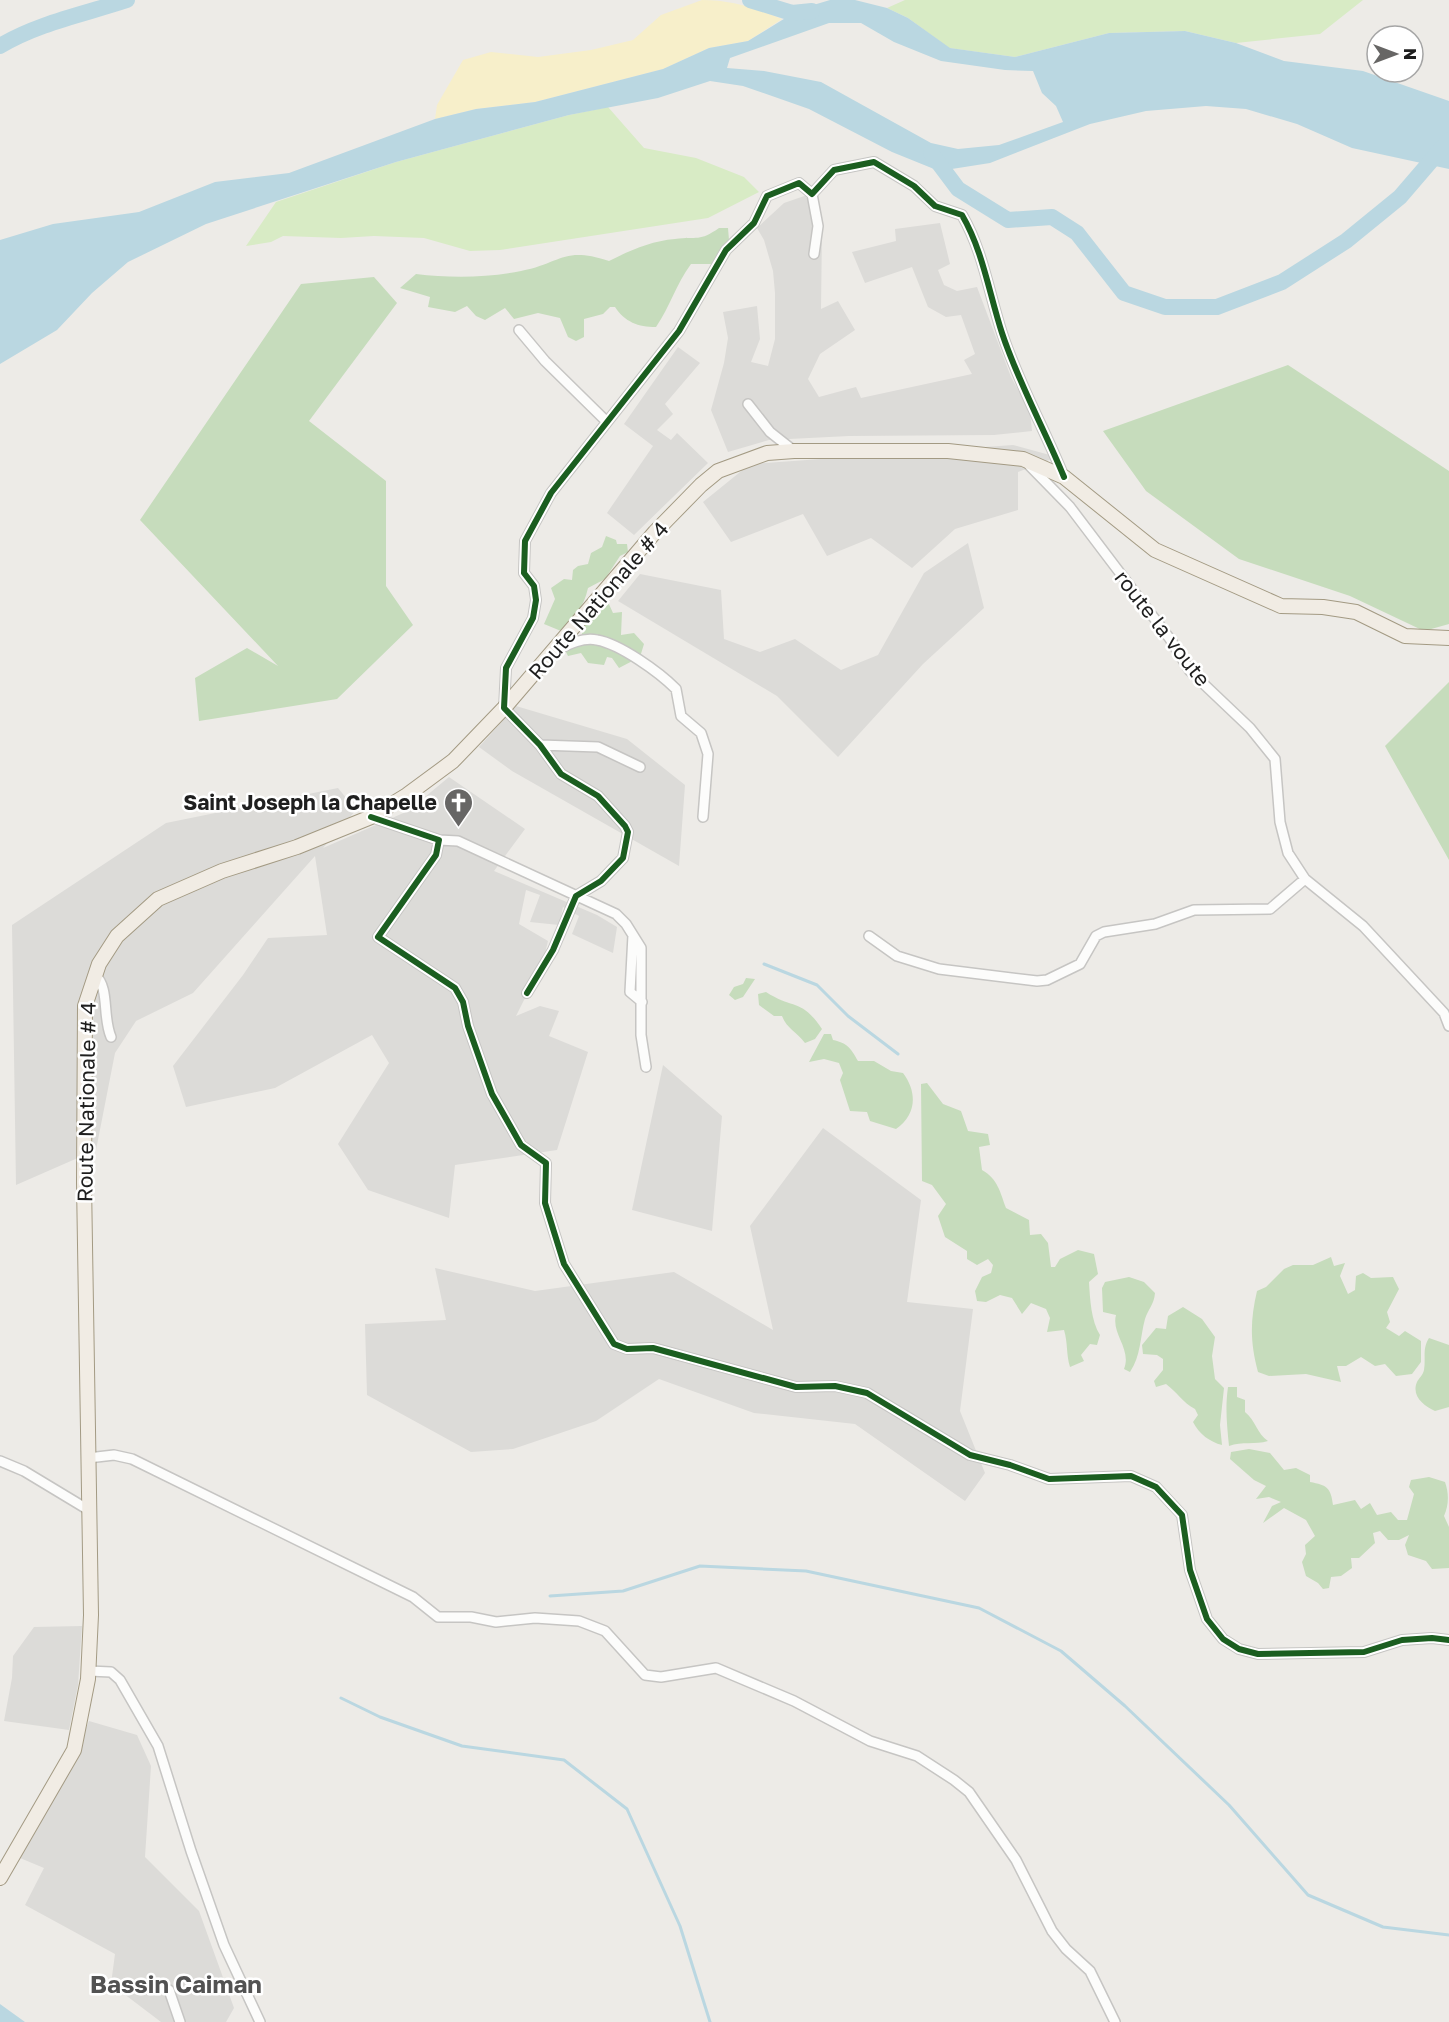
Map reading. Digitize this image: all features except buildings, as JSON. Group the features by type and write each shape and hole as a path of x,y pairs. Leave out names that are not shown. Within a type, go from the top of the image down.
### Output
{"main road":[{"name":"Route Nationale # 4","path":"0,1878 74,1750 89,1671 91,1615 87,1509 85,1006 94,975 117,936 158,899 222,872 297,847 370,817 407,795 453,761 504,708 655,532 700,485 718,471 757,457 794,451 948,451 1023,459 1064,477 1155,550 1281,606 1356,612 1405,636 1449,638"}],"street":[{"path":"812,194 834,170 874,162 914,186 935,206 962,215 975,236 1001,332 1016,372 1036,410 1064,477"},
{"path":"527,993 554,950 576,896 601,881 623,858 628,832 626,825 598,796 561,774 540,745 504,708 506,668 533,618 536,600 534,586 524,573 525,541 551,493 679,331 726,250 754,223 767,196 799,183 812,194 818,226 814,254"},
{"path":"519,330 545,361 607,422"},
{"path":"748,404 770,432 794,451"},
{"name":"route la voute","path":"1023,459 1070,507 1170,639 1191,671 1250,728 1275,759 1281,822 1288,853 1305,879 1363,926 1444,1013 1449,1026"},
{"path":"552,651 573,642 596,639 612,645 650,668 676,688 681,716 701,733 708,754 708,787 703,817"},
{"path":"540,745 598,747 640,767"},
{"path":"370,817 440,840 458,841 616,914 633,935 640,948 643,963 641,1035 646,1067"},
{"path":"440,840 436,855 378,937 455,988 460,995 468,1026 492,1094 521,1145 546,1163 545,1203 564,1264 614,1344 627,1349 664,1350 796,1387 835,1386 867,1393 970,1455 1010,1465 1049,1479 1131,1476 1156,1487 1182,1515 1190,1570 1207,1619 1223,1639 1239,1649 1258,1654 1364,1652 1402,1640 1432,1638 1449,1640"},
{"path":"869,936 897,956 939,969 1027,981 1047,980 1080,964 1096,936 1104,932 1155,924 1194,910 1270,909 1305,879"},
{"path":"94,975 104,987 104,1016 111,1037"},
{"path":"88,1458 114,1455 132,1459 413,1597 438,1617 448,1619 471,1617 496,1622 535,1618 579,1621 605,1631 645,1675 662,1677 717,1668 794,1701 870,1741 917,1756 969,1792 1016,1860 1052,1931 1066,1949 1090,1971 1115,2022"},
{"path":"0,1461 24,1472 87,1509"},
{"path":"89,1671 111,1672 120,1680 158,1746 224,1946 260,2022"},
{"path":"169,1990 180,2022"}],"shaded area":[{"path":"813,193 822,229 821,309 838,301 855,330 820,354 808,379 819,397 856,387 861,398 972,374 964,360 975,354 961,315 946,317 928,307 912,267 865,283 852,252 896,241 895,229 940,223 950,264 938,270 944,285 957,291 977,287 1011,377 1030,411 1032,431 994,435 849,436 769,440 728,452 711,410 724,363 728,338 723,312 757,306 760,339 751,362 768,366 775,339 775,293 773,271 764,240 757,228 784,203"},
{"path":"678,347 700,363 665,404 673,414 657,430 671,440 677,433 708,463 634,535 607,513 653,446 624,424"},
{"path":"1013,445 1057,457 1018,472 1018,510 955,529 912,568 871,538 827,556 803,514 731,542 703,502 750,464"},
{"path":"968,543 984,608 923,664 838,757 777,696 618,601 640,574 721,590 724,639 760,652 795,639 841,670 878,655 924,573"},
{"path":"516,706 627,739 685,785 679,866 512,771 479,747"},
{"path":"449,777 525,829 494,871 597,915 617,927 613,953 572,934 579,916 563,907 559,925 530,922 540,895 526,890 519,924 548,941 543,962 516,1016 540,1006 559,1011 549,1036 588,1052 557,1150 455,1165 449,1218 368,1190 338,1144 389,1063 372,1035 275,1088 186,1107 173,1066 243,975 268,938 327,935 315,856 193,993 136,1021 115,1053 96,1150 16,1185 12,925 166,823 338,788 356,810 323,848 408,811"},
{"path":"663,1065 722,1116 712,1231 632,1210"},
{"path":"823,1128 921,1200 907,1302 973,1309 960,1411 985,1473 965,1501 855,1424 754,1413 659,1379 596,1421 513,1449 471,1452 367,1395 365,1324 446,1320 435,1268 535,1291 674,1272 773,1330 750,1226"},
{"path":"82,1626 78,1685 69,1730 4,1721 12,1678 13,1656 34,1627"},
{"path":"89,1721 137,1735 151,1766 145,1857 199,1911 234,2008 226,2022 161,2022 111,1984 115,1954 25,1905 44,1868 20,1858 69,1768"}],"green space":[{"path":"905,0 1363,0 1320,34 1236,43 1185,31 1109,33 1015,57 949,48 908,18 887,8"},
{"path":"608,107 644,148 696,158 744,177 759,192 708,218 500,250 470,251 424,238 374,236 341,238 283,236 271,242 246,246 276,202 396,162 569,115"},
{"path":"719,228 728,228 729,240 712,264 691,264 656,327 632,323 615,307 610,307 603,314 584,319 584,337 576,341 568,337 560,318 538,313 514,319 505,308 485,320 476,316 467,306 455,312 428,307 430,297 400,288 416,274 455,277 495,275 535,268 572,255 609,261 649,244 702,237"},
{"path":"374,277 397,303 309,421 386,481 386,586 413,625 337,699 199,721 195,678 247,648 278,666 140,520 301,284"},
{"path":"1288,365 1449,471 1449,624 1424,631 1350,596 1239,559 1146,491 1103,431"},
{"path":"606,536 616,540 617,544 627,544 628,552 620,556 605,579 588,588 578,612 561,631 544,624 555,599 551,588 564,579 572,580 573,570 578,566 588,564 591,553 602,547"},
{"path":"608,602 613,613 622,612 621,635 634,633 644,644 640,657 619,668 612,658 607,657 604,665 588,663 581,653 568,656 564,648 582,637 582,624 591,614 597,612 600,604"},
{"path":"1449,682 1449,860 1385,746"},
{"path":"746,978 755,979 743,997 735,1000 729,995 734,987 743,984"},
{"path":"766,992 802,1008 815,1019 822,1029 815,1039 805,1043 782,1016 774,1016 759,1005 758,994"},
{"path":"824,1034 831,1034 833,1040 848,1047 858,1061 874,1061 891,1071 903,1073 911,1088 913,1103 908,1117 896,1129 870,1121 867,1112 850,1111 840,1080 843,1073 839,1063 824,1059 809,1062"},
{"path":"927,1083 943,1104 961,1111 968,1131 988,1134 990,1145 979,1147 982,1170 995,1182 1006,1208 1029,1220 1030,1235 1041,1234 1048,1243 1051,1267 1055,1267 1060,1259 1078,1250 1094,1254 1098,1274 1089,1282 1093,1317 1100,1335 1097,1345 1090,1344 1081,1355 1084,1361 1070,1367 1064,1330 1047,1332 1050,1318 1046,1309 1031,1303 1022,1314 1012,1298 1000,1295 986,1302 977,1301 975,1291 982,1277 991,1273 993,1265 988,1259 977,1265 967,1259 967,1251 945,1237 938,1216 946,1204 932,1185 922,1181 921,1084"},
{"path":"1331,1257 1334,1266 1345,1263 1340,1276 1348,1294 1355,1290 1356,1276 1363,1273 1371,1278 1393,1277 1399,1289 1387,1312 1390,1322 1386,1328 1399,1336 1405,1331 1421,1341 1421,1362 1412,1374 1396,1376 1385,1364 1375,1366 1361,1357 1346,1366 1337,1366 1341,1382 1306,1374 1269,1376 1258,1372 1253,1351 1252,1332 1257,1291 1266,1287 1284,1269 1293,1265 1313,1265"},
{"path":"1129,1277 1144,1282 1155,1293 1145,1319 1136,1360 1130,1372 1124,1369 1126,1362 1124,1348 1116,1329 1116,1315 1103,1312 1102,1288 1105,1282"},
{"path":"1183,1307 1202,1319 1215,1337 1212,1356 1215,1379 1224,1388 1220,1425 1222,1445 1209,1440 1198,1430 1193,1422 1198,1415 1195,1409 1166,1384 1156,1387 1154,1381 1163,1370 1163,1359 1157,1355 1143,1354 1142,1345 1156,1328 1166,1329 1168,1316"},
{"path":"1429,1338 1449,1345 1449,1407 1435,1411 1423,1403 1416,1392 1417,1382 1424,1370 1425,1350"},
{"path":"1228,1387 1237,1387 1237,1397 1245,1400 1245,1412 1268,1441 1229,1446 1226,1409"},
{"path":"1249,1449 1270,1453 1284,1470 1296,1468 1310,1475 1310,1482 1327,1488 1333,1505 1355,1500 1361,1509 1370,1503 1377,1515 1391,1512 1398,1520 1407,1520 1414,1494 1409,1487 1411,1480 1429,1477 1445,1482 1448,1499 1444,1516 1449,1527 1449,1568 1432,1569 1426,1561 1408,1555 1405,1545 1409,1535 1399,1540 1388,1540 1380,1531 1373,1533 1375,1543 1359,1558 1351,1558 1352,1568 1341,1576 1331,1577 1329,1588 1323,1589 1306,1576 1302,1562 1306,1554 1305,1545 1315,1536 1306,1520 1284,1508 1263,1523 1272,1506 1281,1502 1269,1497 1256,1499 1266,1486 1254,1480 1230,1459 1231,1452"}],"sand":[{"path":"702,0 743,5 782,19 748,41 709,48 663,69 535,102 476,109 435,119 437,105 463,60 491,52 538,57 591,50 633,40 661,15"}],"water":[{"path":"830,0 855,0 887,8 908,18 950,48 1015,57 1109,33 1185,31 1236,43 1284,61 1363,71 1365,72 1365,84 1400,84 1449,101 1449,169 1352,148 1297,124 1246,109 1206,106 1146,111 1090,124 990,163 939,171 892,152 809,109 743,86 710,81 658,98 569,115 396,162 206,224 128,262 92,293 57,330 0,364 0,240 53,224 139,212 215,182 289,173 435,119 476,109 535,102 663,69 709,48 748,41 800,9","holes":["829,23 861,23 894,42 941,61 1005,70 1033,71 1042,93 1056,106 1063,122 999,145 958,149 931,143 821,82 764,71 727,68 730,58"]},
{"path":"0,2004 25,2022 0,2022"}],"waterway":[{"path":"0,46 46,25 127,0"},
{"path":"750,0 792,13 812,11"},
{"path":"931,153 958,189 1008,220 1052,217 1077,233 1124,293 1165,307 1217,307 1282,282 1346,241 1400,197 1449,140"},
{"path":"764,964 817,985 848,1016 898,1054"},
{"path":"550,1596 623,1591 700,1566 806,1571 979,1608 1061,1651 1125,1706 1229,1805 1308,1895 1383,1927 1449,1935"},
{"path":"341,1698 380,1717 462,1746 564,1760 627,1809 680,1926 710,2022"}],"cycle path":[{"path":"527,993 553,950 576,896 601,881 623,858 628,832 598,796 561,774 540,745 504,708 506,668 533,618 536,600 534,586 524,573 525,541 551,493 679,331 726,250 754,223 767,196 799,183 812,194 834,170 874,162 914,186 935,206 962,215 975,243 1008,351 1064,477"},
{"path":"371,817 439,840 436,855 378,937 455,988 463,1002 468,1026 492,1094 521,1145 546,1163 545,1203 564,1264 614,1344 627,1349 653,1348 796,1387 835,1386 867,1393 970,1455 1010,1465 1049,1479 1131,1476 1156,1487 1182,1515 1190,1570 1207,1619 1223,1639 1239,1649 1258,1654 1364,1652 1402,1640 1432,1638 1449,1640"}],"place":[{"name":"Saint Joseph la Chapelle","path":"458,828"}],"district":[{"name":"Bassin Caiman","path":"176,1983"}]}
